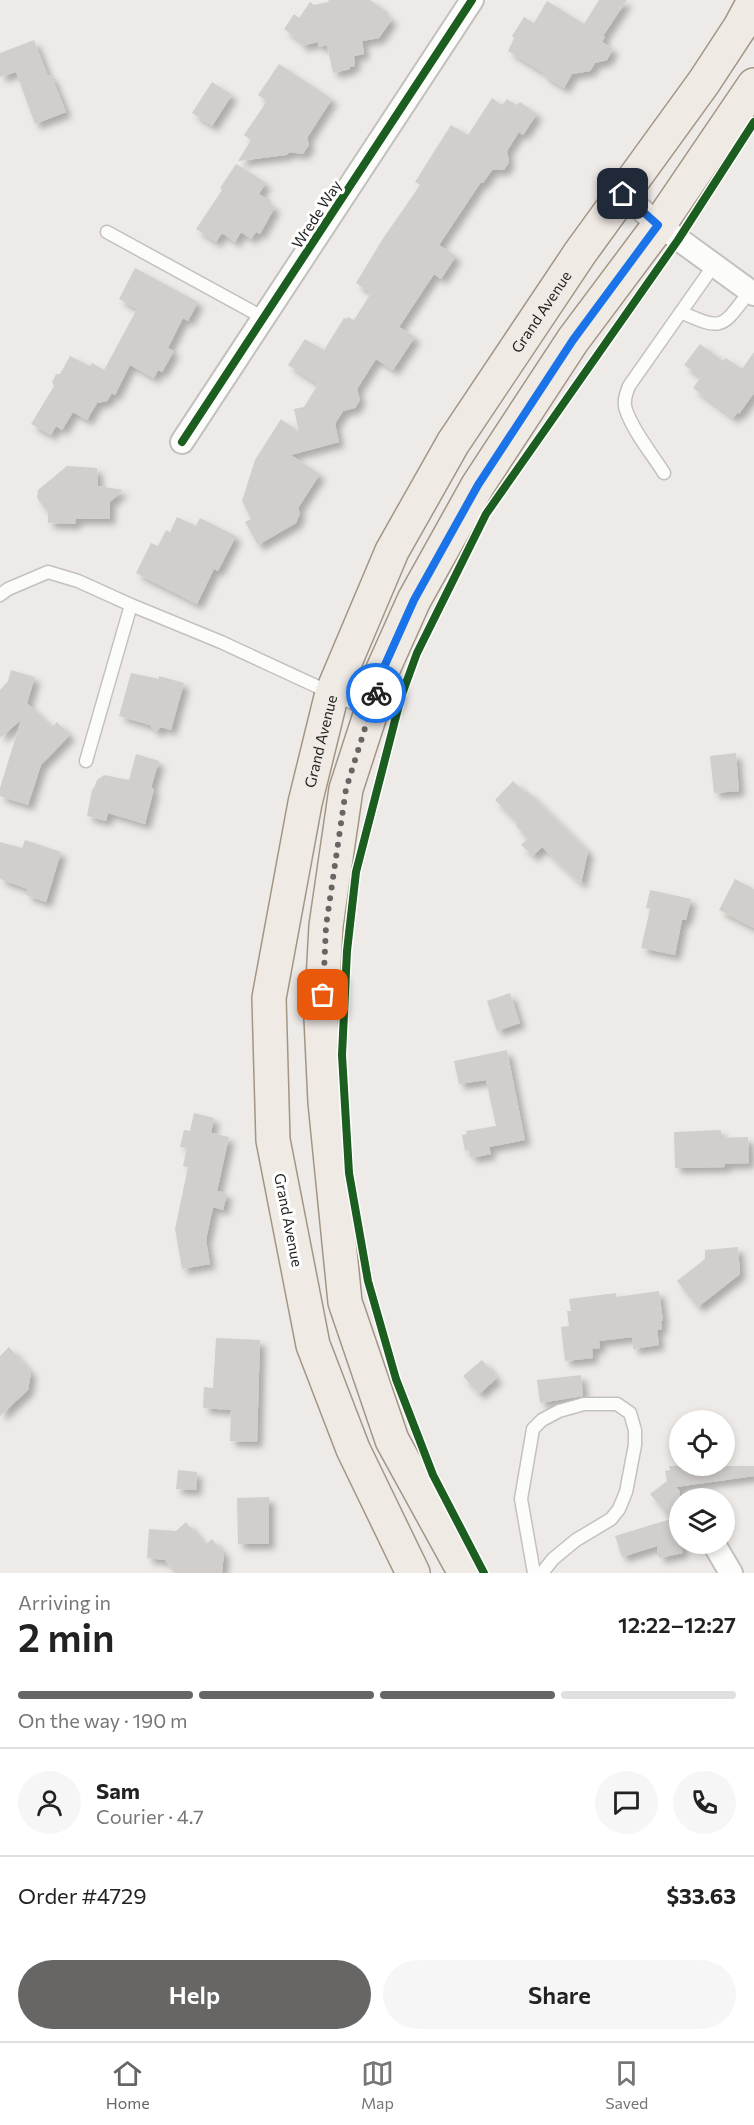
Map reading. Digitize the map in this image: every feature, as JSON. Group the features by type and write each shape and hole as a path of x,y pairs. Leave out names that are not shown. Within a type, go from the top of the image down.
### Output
{"main road":[{"name":"Grand Avenue","path":"413,1573 353,1449 313,1345 273,1140 269,998 305,803 332,693 392,551 453,443 580,254 704,82 754,1"},
{"path":"465,1573 392,1440 345,1302 325,1102 321,1018 326,926 346,789 380,676 414,600 478,485 573,340 658,225 754,86"}],"street":[{"name":"Wrede Way","path":"182,442 472,0"},
{"path":"623,194 658,225 752,292"},
{"path":"720,1554 731,1573"}],"lane":[{"path":"106,232 264,318"},
{"path":"664,473 642,441 625,409 625,398 629,386 714,265"},
{"path":"681,312 707,324 718,325 726,321 752,292"},
{"path":"0,596 8,589 48,572 78,581 221,642 371,712"},
{"path":"86,761 131,605"},
{"path":"534,1573 521,1499 533,1429 542,1420 559,1411 584,1404 617,1404 630,1413 636,1445 626,1492 619,1509 610,1519 576,1540 553,1559 542,1573"}],"building":[{"path":"329,0 370,0 392,19 379,38 362,41 364,54 354,56 355,66 333,73 327,45 319,47 318,42 301,46 300,41 284,29 294,14 299,18 310,2 314,5"},
{"path":"599,0 627,0 603,36 605,37 602,42 613,49 607,60 595,63 590,71 572,74 564,88 508,51 514,38 512,36 524,17 534,23 547,1 584,24"},
{"path":"34,40 48,76 51,75 66,112 35,124 16,72 0,77 0,53"},
{"path":"279,64 332,99 307,138 309,145 303,154 290,152 286,155 238,161 251,140 244,135 267,101 258,95"},
{"path":"212,82 232,95 212,126 192,113"},
{"path":"492,98 502,105 507,99 517,105 520,102 537,114 523,135 519,132 507,151 509,162 504,170 492,170 483,183 481,182 439,245 456,256 441,279 434,274 399,327 415,337 393,370 376,359 357,389 360,400 355,408 343,411 335,424 339,442 291,455 320,474 298,508 300,513 296,523 258,545 245,522 251,519 242,501 255,460 281,419 299,432 294,409 304,407 318,384 288,365 305,339 324,350 344,318 354,320 371,293 356,283 420,185 415,182 451,125 468,135"},
{"path":"236,164 266,183 259,194 275,207 260,234 256,232 251,239 241,232 235,242 222,233 216,242 196,229"},
{"path":"135,268 198,302 188,321 183,318 168,348 174,351 162,372 158,370 154,378 130,365 115,395 112,393 107,401 97,403 87,420 73,412 62,430 56,426 51,435 31,424 54,386 52,382 56,374 60,374 70,356 90,366 92,363 104,370 137,309 119,299"},
{"path":"700,344 723,361 726,358 742,369 754,352 754,393 739,414 738,412 733,418 693,388 701,377 684,365"},
{"path":"67,466 97,468 98,486 123,490 110,502 110,519 76,519 75,524 48,523 48,512 37,498 38,490"},
{"path":"177,517 196,526 200,518 236,536 218,571 214,569 197,604 136,573 151,543 158,546 166,530 170,532"},
{"path":"11,670 35,677 27,703 52,727 57,722 70,735 41,765 28,805 0,796 0,788 21,720 0,738 0,690 8,681"},
{"path":"131,673 159,679 159,676 184,683 171,730 161,727 156,732 150,725 119,716"},
{"path":"736,753 739,791 714,793 710,756"},
{"path":"136,754 159,761 151,788 154,789 145,824 108,813 106,821 87,816 92,790 97,780 104,775 129,780"},
{"path":"513,781 526,793 527,791 588,851 581,884 542,847 533,856 521,845 528,838 516,826 518,823 495,800"},
{"path":"25,840 61,852 46,902 26,895 28,889 0,879 0,842 22,848"},
{"path":"735,879 754,889 754,928 719,910"},
{"path":"650,890 691,899 686,920 682,920 675,955 641,948 650,909 646,908"},
{"path":"510,993 520,1023 497,1031 487,1001"},
{"path":"507,1050 525,1140 489,1147 491,1154 471,1158 469,1150 465,1151 462,1135 467,1134 466,1131 496,1126 486,1080 459,1084 454,1061"},
{"path":"194,1113 214,1118 211,1133 229,1137 217,1191 227,1193 223,1210 213,1207 206,1240 210,1264 182,1269 175,1229 188,1167 183,1166 187,1148 180,1147 184,1130 190,1131"},
{"path":"721,1130 721,1138 748,1137 749,1163 725,1164 725,1167 675,1168 674,1132"},
{"path":"738,1247 740,1274 698,1307 677,1281 705,1259 705,1250"},
{"path":"659,1291 663,1321 661,1321 662,1329 657,1330 659,1345 633,1349 632,1337 599,1341 600,1348 592,1349 593,1358 565,1361 561,1327 569,1326 567,1311 571,1311 569,1299 616,1293 616,1297"},
{"path":"216,1338 260,1340 257,1442 230,1441 231,1410 203,1408 204,1387 213,1388"},
{"path":"9,1347 31,1372 28,1390 0,1416 0,1356"},
{"path":"482,1360 497,1378 479,1394 463,1376"},
{"path":"581,1375 583,1396 540,1403 537,1380"},
{"path":"735,1466 754,1466 754,1476 669,1488 669,1517 650,1494 667,1481 665,1471 669,1470 669,1476 735,1476"},
{"path":"178,1470 197,1472 196,1490 176,1489"},
{"path":"269,1497 269,1544 238,1544 237,1498"},
{"path":"669,1520 669,1554 678,1554 659,1558 657,1546 622,1557 615,1536"},
{"path":"186,1522 205,1545 212,1539 224,1553 222,1573 175,1573 165,1560 147,1558 149,1529 176,1531"}],"cycle path":[{"path":"182,442 472,0"},
{"path":"484,1573 433,1475 396,1379 368,1281 349,1173 342,1055 347,951 356,872 401,697 417,653 486,514 678,240 754,122"}],"way so far":[{"path":"323,995 326,926 346,789 376,693"}],"route":[{"path":"376,693 380,676 414,600 478,485 573,340 658,225 623,194"}]}
